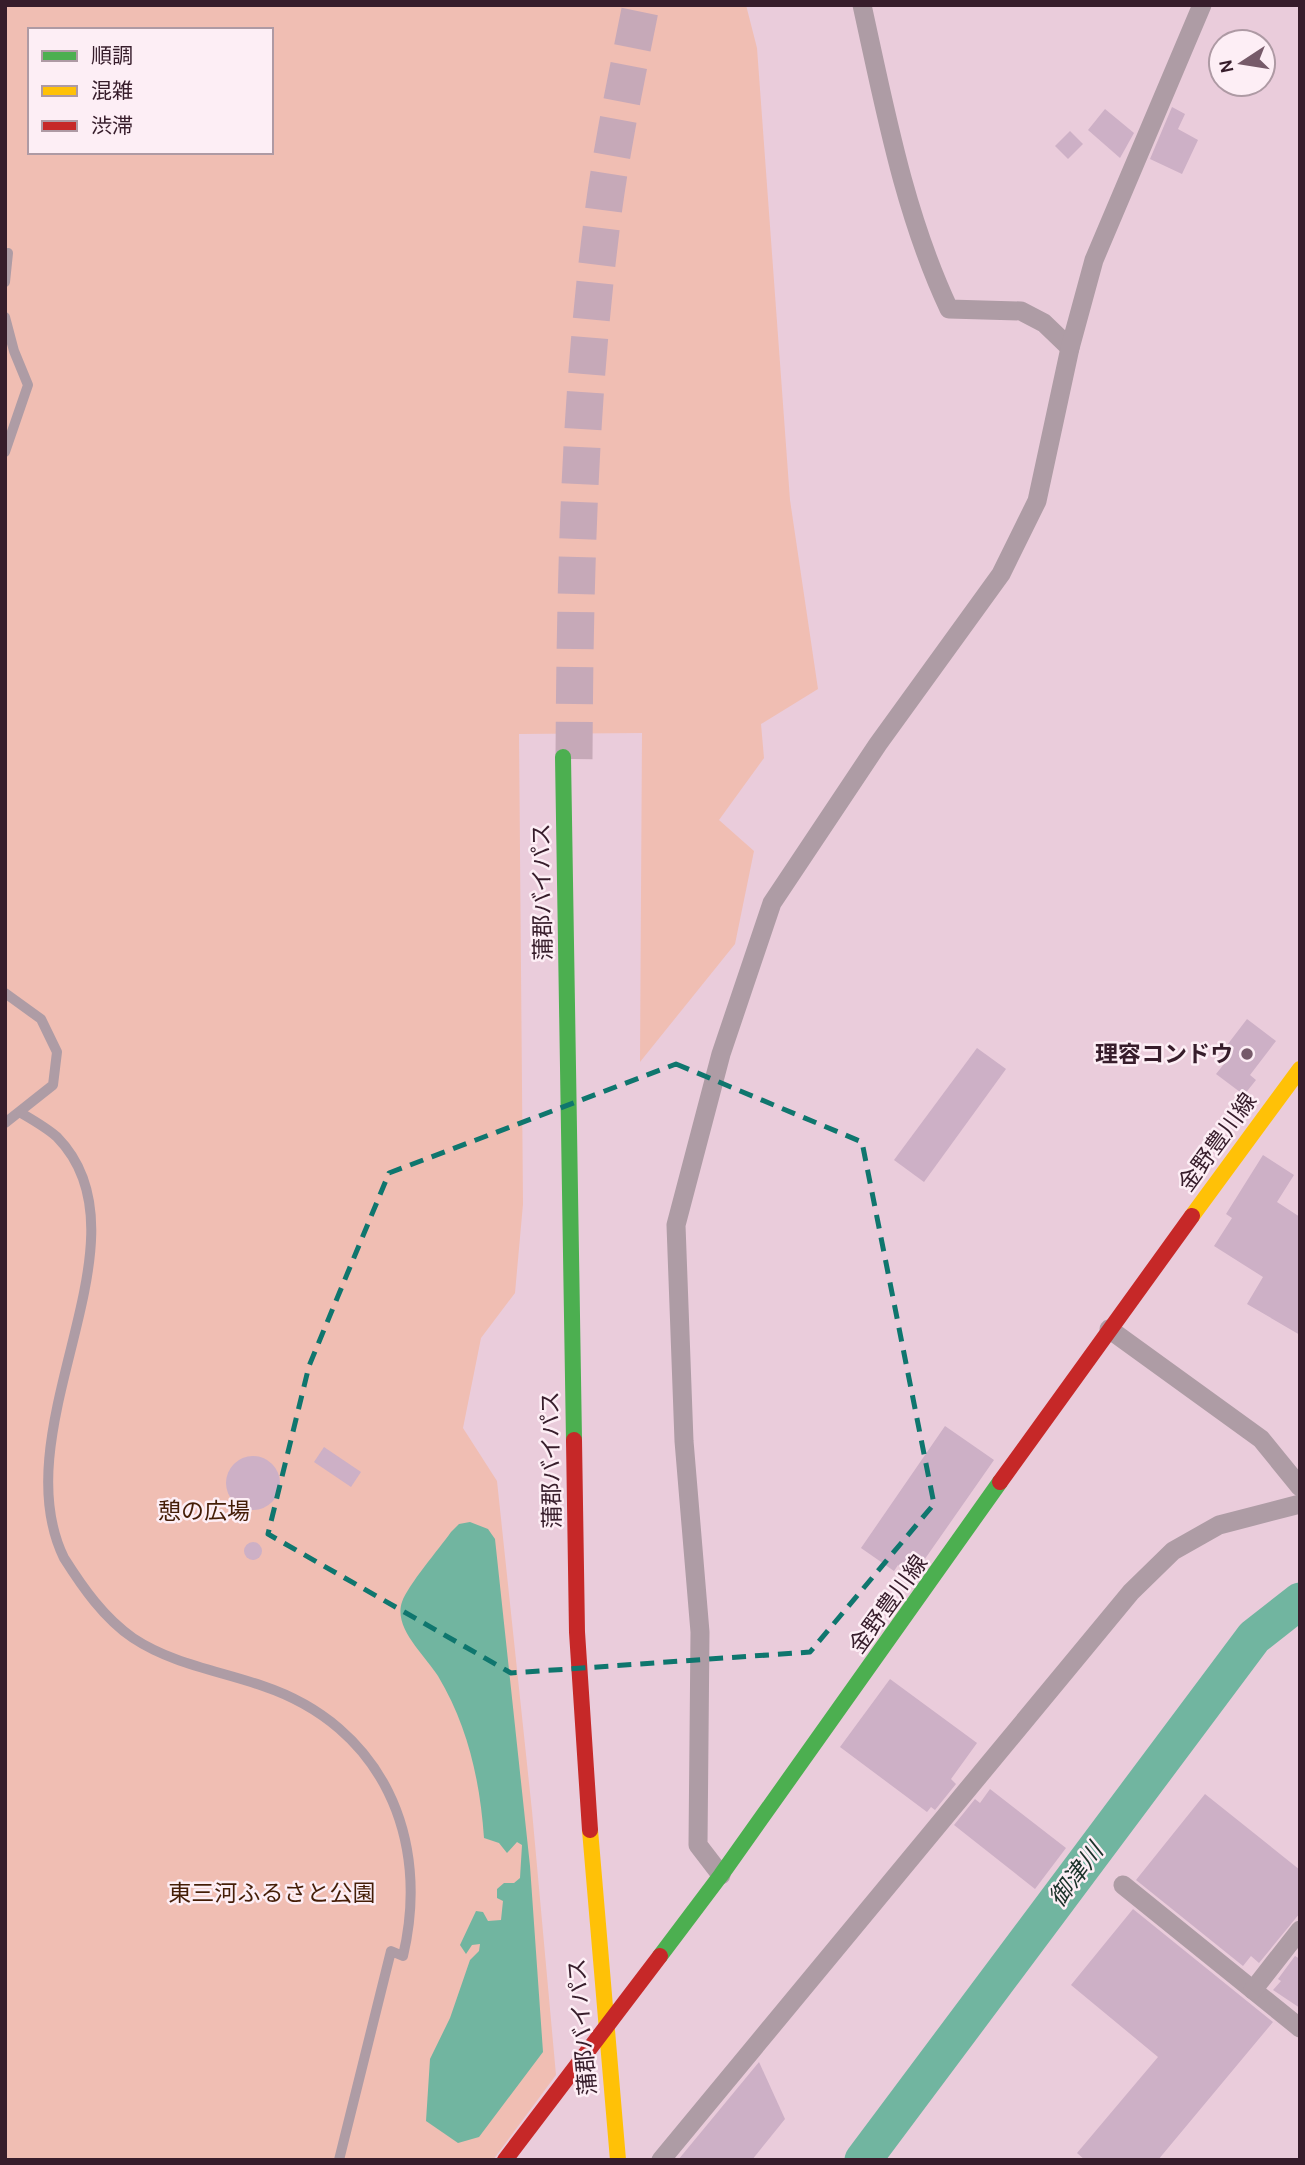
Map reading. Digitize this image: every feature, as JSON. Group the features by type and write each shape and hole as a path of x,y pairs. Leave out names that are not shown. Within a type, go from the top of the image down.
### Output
{"main road":[{"name":"蒲郡バイパス","path":"568,758 590,1592 603,1941 618,2160"},
{"name":"金野豊川線","path":"505,2160 721,1875 1109,1329 1300,1069"},
{"name":"蒲郡バイパス","path":"603,1941 626,2160"}],"street":[{"path":"862,5 897,162 935,279 949,309 1021,310 1044,323 1070,348"},
{"path":"721,1875 698,1845 700,1632 684,1441 676,1225 721,1055 772,903 878,744 1000,574 1037,501 1070,348 1094,260 1202,5"},
{"path":"1109,1329 1262,1439 1300,1487"},
{"path":"661,2160 1131,1592 1173,1551 1219,1525 1300,1504"},
{"path":"1122,1885 1300,2028"},
{"path":"1253,1990 1300,1930"}],"lane":[{"path":"5,282 8,253"},
{"path":"5,317 14,351 28,385 5,452"},
{"path":"5,993 41,1019 57,1052 53,1086 5,1123"},
{"path":"21,1113 57,1137 73,1161 83,1185 89,1216 87,1255 42,1434 42,1489 47,1521 61,1553 102,1611 132,1638 166,1656 265,1686 308,1708 344,1733 382,1780 404,1824 411,1860 409,1932 403,1956 391,1951 339,2160"}],"highlighted area":[{"path":"676,1064 862,1142 934,1504 810,1652 511,1673 268,1534 309,1366 389,1173"}],"green space":[{"name":"東三河ふるさと公園","path":"5,5 746,5 757,48 790,500 818,689 761,724 764,758 719,820 754,851 735,944 640,1062 642,733 519,734 523,1204 515,1293 481,1338 463,1428 497,1481 532,1811 556,2075 493,2160 5,2160"}],"shaded area":[{"path":"470,1522 488,1529 495,1539 530,1866 543,2052 479,2137 458,2143 426,2121 430,2059 450,2018 470,1960 479,1951 480,1944 472,1945 466,1954 460,1945 476,1911 483,1912 488,1921 501,1920 503,1901 497,1898 497,1889 504,1883 514,1883 520,1878 522,1845 517,1842 507,1853 499,1843 484,1838 476,1775 465,1734 438,1676 406,1631 400,1612 411,1586 451,1532 459,1524"}],"building":[{"path":"1172,107 1185,114 1178,129 1198,140 1182,174 1150,159"},
{"path":"1105,109 1134,133 1120,158 1088,130"},
{"path":"1070,131 1083,144 1068,159 1055,146"},
{"path":"1247,1019 1276,1041 1250,1075 1256,1080 1244,1095 1216,1074 1228,1059 1221,1053"},
{"path":"977,1048 1006,1069 924,1182 894,1160"},
{"path":"1263,1155 1294,1175 1277,1202 1300,1217 1300,1335 1247,1304 1263,1277 1214,1246 1232,1218 1226,1214"},
{"path":"945,1426 994,1460 913,1576 898,1565 894,1571 861,1548"},
{"path":"324,1447 361,1472 351,1487 314,1462"},
{"path":"258,1456 268,1460 276,1468 280,1483 276,1498 268,1506 248,1510 238,1506 230,1498 226,1478 230,1468 238,1460"},
{"path":"253,1542 259,1545 262,1551 259,1557 253,1560 247,1557 244,1551 247,1545"},
{"path":"890,1679 977,1743 951,1779 956,1784 935,1810 931,1807 927,1812 840,1747"},
{"path":"990,1789 1066,1848 1035,1889 954,1825 975,1799 980,1803"},
{"path":"1205,1794 1300,1870 1300,1913 1259,1963 1251,1956 1243,1966 1136,1880"},
{"path":"1133,1909 1273,2022 1158,2160 1085,2160 1077,2153 1158,2057 1071,1985"},
{"path":"1295,1956 1300,1959 1300,2008 1273,1990"},
{"path":"759,2062 785,2119 752,2160 678,2160"}],"waterway":[{"name":"御津川","path":"863,2160 1254,1637 1300,1601"}],"tunnel":[{"path":"574,759 577,560 588,362 605,202 641,5"}],"traffic: fast":[{"path":"563,757 574,1440"},
{"path":"660,1956 721,1875 1000,1482"}],"traffic: slow":[{"path":"1192,1216 1300,1069"},
{"path":"590,1830 618,2160"}],"traffic: jam":[{"path":"1000,1482 1192,1216"},
{"path":"574,1440 577,1632 590,1830"},
{"path":"505,2160 660,1956"}],"place":[{"name":"理容コンドウ","path":"1247,1054"}],"park label":[{"name":"憩の広場","path":"204,1511"}]}
